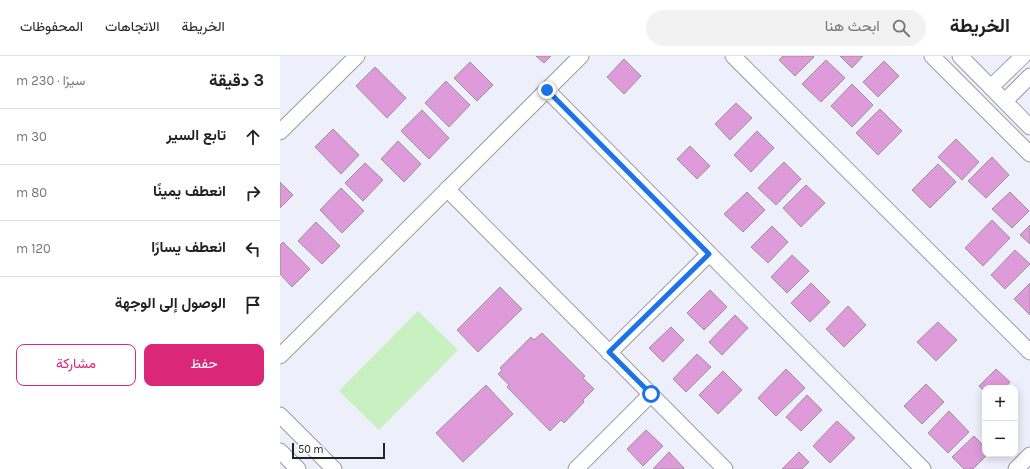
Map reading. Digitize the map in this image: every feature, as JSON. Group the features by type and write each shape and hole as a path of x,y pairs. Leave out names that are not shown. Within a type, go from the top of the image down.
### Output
{"street":[{"path":"280,132 357,56"},
{"path":"280,356 581,56"},
{"path":"733,56 1030,352"},
{"path":"932,56 1030,154"},
{"path":"960,56 1030,126"},
{"path":"991,87 1022,56"},
{"path":"1005,101 1030,76"},
{"path":"547,90 923,469"},
{"path":"447,189 725,469"},
{"path":"609,352 709,254"},
{"path":"576,469 651,394"},
{"path":"280,415 334,469"},
{"path":"280,450 298,469"},
{"path":"1016,469 1030,455"}],"green space":[{"path":"418,311 458,350 379,430 339,391"}],"building":[{"path":"536,56 551,56 544,63"},
{"path":"783,56 814,57 795,76 779,60"},
{"path":"840,56 863,56 852,68"},
{"path":"624,59 641,76 624,94 607,77"},
{"path":"826,60 845,78 821,102 802,84"},
{"path":"884,61 899,76 878,97 863,82"},
{"path":"470,62 493,85 477,101 454,78"},
{"path":"375,67 406,98 387,118 356,86"},
{"path":"446,81 470,105 449,127 425,103"},
{"path":"852,84 873,105 852,127 831,106"},
{"path":"736,103 752,118 730,140 715,124"},
{"path":"880,109 902,131 878,155 856,133"},
{"path":"422,110 449,138 429,159 401,131"},
{"path":"333,129 359,155 341,174 315,147"},
{"path":"757,131 774,148 751,172 734,155"},
{"path":"956,139 979,162 962,180 938,157"},
{"path":"398,141 421,164 404,182 381,159"},
{"path":"690,146 710,166 697,179 677,159"},
{"path":"992,157 1009,175 986,198 968,181"},
{"path":"784,162 801,179 776,205 758,188"},
{"path":"365,163 383,180 363,201 345,183"},
{"path":"938,164 956,182 930,208 912,190"},
{"path":"280,182 293,195 280,208"},
{"path":"806,185 825,203 801,227 783,208"},
{"path":"341,188 364,211 342,233 320,210"},
{"path":"747,192 765,210 743,232 724,214"},
{"path":"1010,192 1029,211 1012,228 992,209"},
{"path":"992,220 1010,238 983,266 965,248"},
{"path":"316,222 340,246 322,264 298,241"},
{"path":"1030,225 1030,244 1020,235"},
{"path":"772,226 788,242 768,263 751,247"},
{"path":"283,242 310,269 292,287 280,274 280,245"},
{"path":"1015,250 1030,264 1005,289 991,275"},
{"path":"792,255 809,271 787,293 771,277"},
{"path":"811,283 830,302 810,322 791,303"},
{"path":"1030,283 1030,315 1014,299"},
{"path":"500,287 522,309 478,352 457,330"},
{"path":"710,290 727,307 704,330 687,313"},
{"path":"848,306 866,325 844,347 826,329"},
{"path":"735,315 748,328 722,355 709,342"},
{"path":"938,322 957,340 936,361 917,342"},
{"path":"671,327 684,340 663,362 649,348"},
{"path":"542,333 585,376 583,378 594,389 564,423 561,420 550,431 507,387 509,385 498,374 502,370 500,368 531,337 534,340"},
{"path":"697,354 711,367 686,392 673,379"},
{"path":"786,369 805,388 776,416 758,398"},
{"path":"996,369 1010,382 1008,385 982,385 982,389 979,386"},
{"path":"723,371 742,390 718,414 699,395"},
{"path":"926,384 944,402 922,424 904,406"},
{"path":"486,385 513,414 463,462 436,433"},
{"path":"807,395 822,410 801,431 786,417"},
{"path":"949,411 969,432 948,453 928,433"},
{"path":"837,421 855,438 830,463 813,446"},
{"path":"646,430 663,446 643,466 627,449"},
{"path":"974,436 982,444 982,457 985,457 973,469 964,469 952,457"},
{"path":"669,452 684,468 653,469"},
{"path":"799,452 809,462 802,469 782,469"}],"route":[{"path":"547,90 709,254 609,352 651,394"}]}
